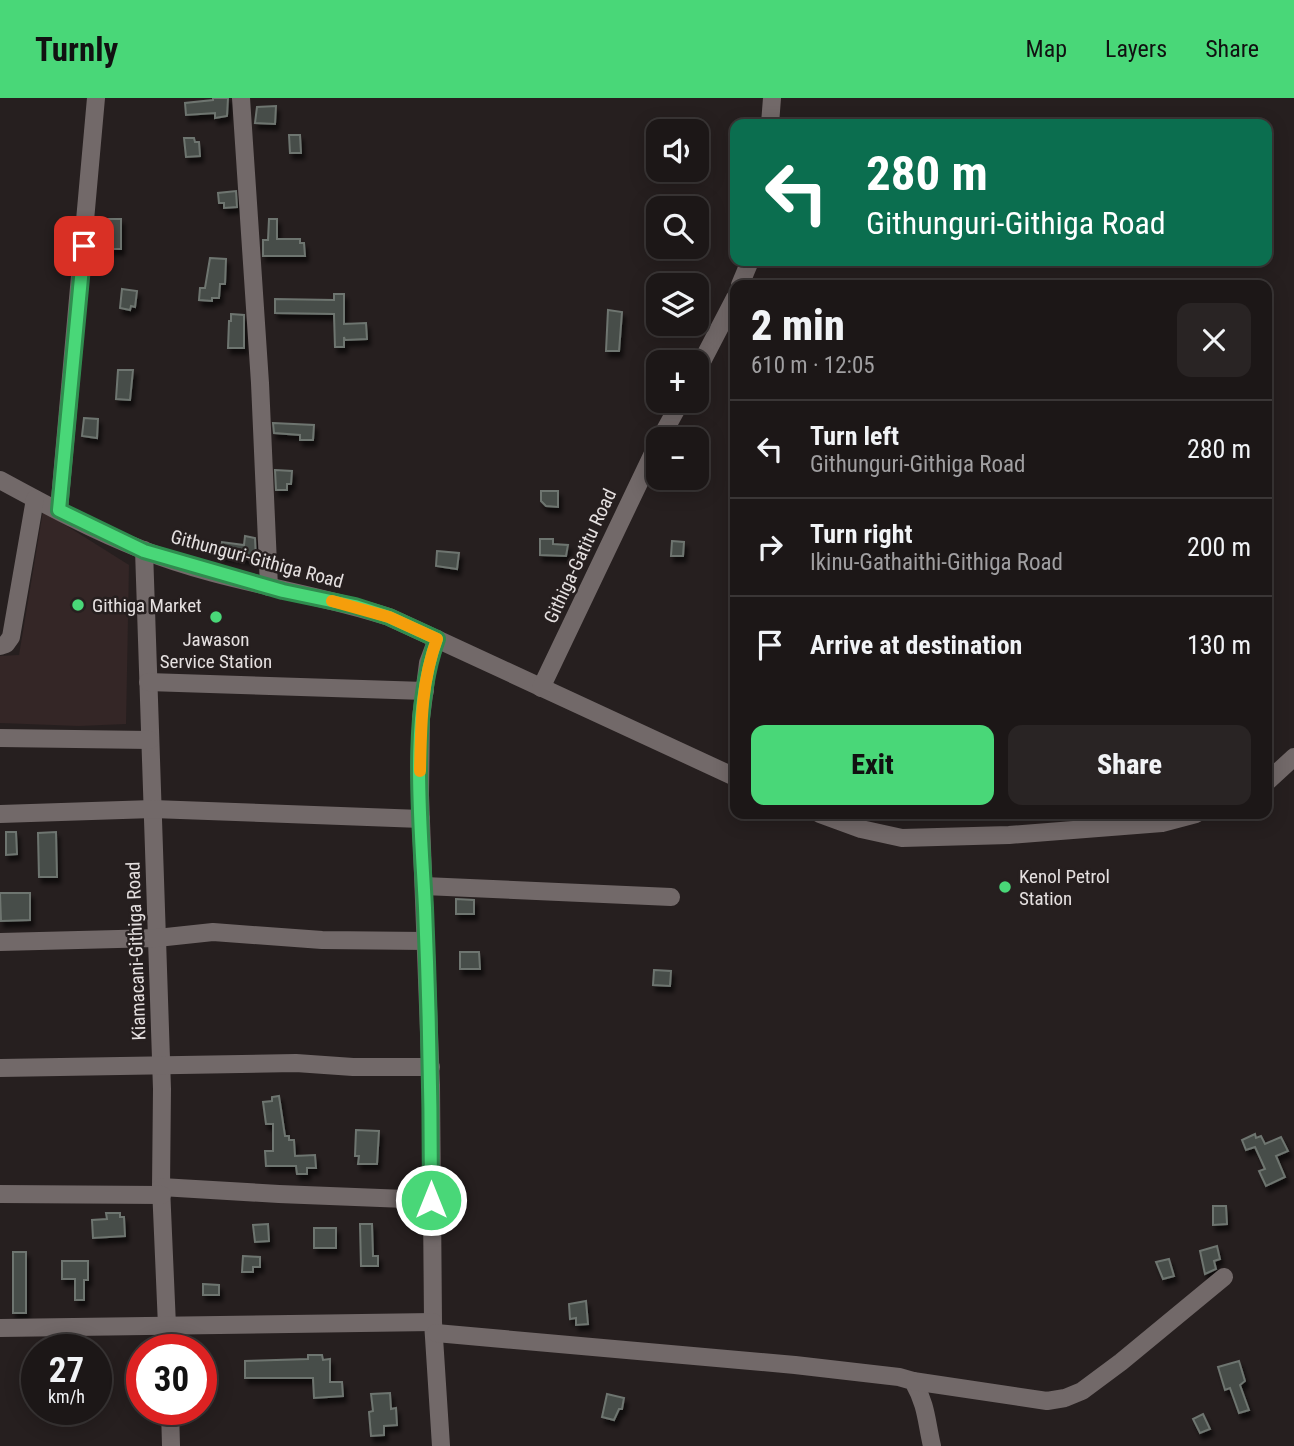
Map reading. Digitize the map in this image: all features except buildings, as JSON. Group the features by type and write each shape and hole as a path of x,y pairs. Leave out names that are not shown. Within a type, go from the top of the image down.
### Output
{"street":[{"path":"59,510 96,98"},
{"path":"241,98 260,383 269,587"},
{"path":"770,119 772,98"},
{"path":"708,350 730,308"},
{"name":"Githiga-Gatitu Road","path":"541,688 646,468"},
{"name":"Githunguri-Githiga Road","path":"0,480 144,551 269,587 355,606 389,617 730,775"},
{"path":"0,646 6,644 11,637 35,499"},
{"name":"Kiamacani-Githiga Road","path":"144,551 162,1067 162,1191 167,1334"},
{"path":"437,639 428,663 421,718 421,819 431,1068 435,1327 441,1446"},
{"path":"148,682 425,691"},
{"path":"0,738 150,740"},
{"path":"1272,777 1294,757"},
{"path":"0,814 153,809 421,819"},
{"path":"834,819 861,829 902,838 951,838 1162,823 1177,819"},
{"path":"424,886 671,897"},
{"path":"0,942 157,938 213,932 321,940 426,941"},
{"path":"0,1068 296,1063 431,1068"},
{"path":"0,1194 162,1191 431,1200"},
{"path":"0,1328 167,1324 435,1327 869,1373 1047,1401 1082,1391 1224,1277"},
{"path":"913,1381 927,1412 932,1446"},
{"path":"170,1425 171,1446"}],"shaded area":[{"name":"Githiga Market","path":"43,511 129,565 126,724 79,726 0,723 0,656 19,655"}],"slow traffic":[{"path":"332,601 389,617 437,639 428,663 421,718 420,771"}],"place":[{"name":"Githiga Market","path":"78,605"},
{"name":"Jawason Service Station","path":"216,617"},
{"name":"Kenol Petrol Station","path":"1005,887"}],"route":[{"path":"84,246 59,510 144,551 283,591 355,606 389,617 437,639 428,663 421,718 420,795 431,1068 431,1200"}]}
